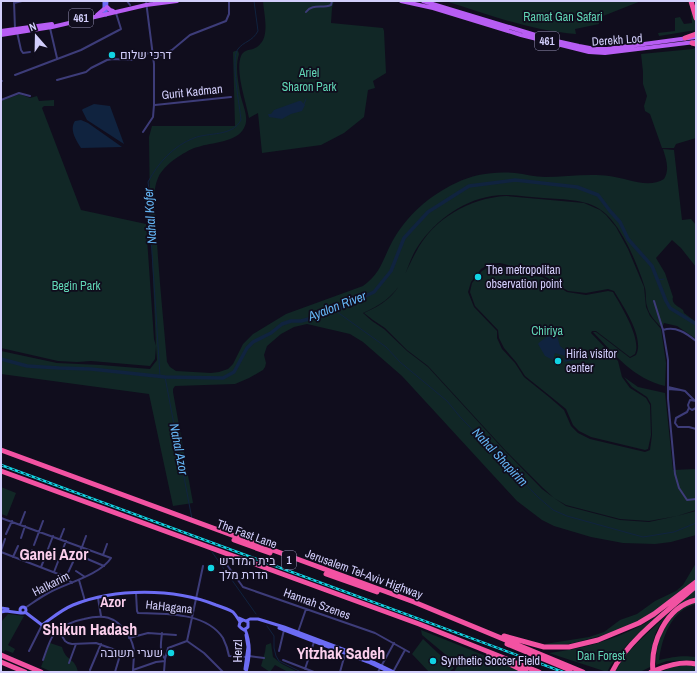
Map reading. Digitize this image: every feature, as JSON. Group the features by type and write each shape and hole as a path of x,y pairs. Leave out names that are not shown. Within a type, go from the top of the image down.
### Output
{"highway":[{"path":"691,1 696,17"},
{"path":"685,38 696,35"},
{"name":"Jerusalem Tel-Aviv Highway","path":"1,450 386,592 454,618 575,670 583,672"},
{"name":"The Fast Lane","path":"1,454 416,606 575,670"},
{"name":"1","path":"1,471 454,638 539,672"},
{"path":"454,618 533,645 544,647 569,647 598,640 639,624 696,582"},
{"path":"612,672 618,661 637,639 696,586"},
{"path":"696,600 680,606 662,627 655,646 652,672 672,664 696,664"},
{"path":"454,638 526,672"},
{"path":"1,655 41,672"},
{"path":"1,662 25,672"},
{"path":"575,670 586,672"}],"main road":[{"name":"461","path":"49,26 106,11 115,12 160,1"},
{"name":"461","path":"148,3 177,1"},
{"name":"Derekh Lod","path":"401,1 433,8 521,35 588,52 605,53 695,43"},
{"name":"Derekh Lod","path":"423,1 552,40 587,48 607,49 685,38"},
{"name":"461","path":"1,35 49,26 97,15 106,11"},
{"name":"461","path":"1,31 16,31"}],"street":[{"path":"22,1 14,2 16,31 21,50 23,53 30,52"},
{"path":"105,1 106,11"},
{"path":"127,1 130,5"},
{"path":"152,56 164,54 172,50 190,35 226,21 229,14 228,1"},
{"path":"306,12 309,8 315,6 331,5 331,1"},
{"path":"143,132 153,117 154,105 148,3"},
{"path":"15,75 81,50 121,29 115,12"},
{"path":"49,26 57,58"},
{"path":"57,80 86,72 107,60 131,60 152,52"},
{"path":"1,100 20,93 30,96"},
{"name":"Gurit Kadman","path":"154,105 231,97"},
{"path":"654,301 663,330 668,360 668,400 675,479 682,494 687,500 696,499"},
{"path":"663,330 675,328 696,341"},
{"path":"668,388 686,391 695,401"},
{"path":"686,391 690,396 688,402 689,408 687,412 676,418 674,423 678,427 689,427 696,429"},
{"path":"688,402 692,400 695,401"},
{"path":"689,408 695,412"},
{"path":"692,410 696,408"},
{"path":"20,524 25,512"},
{"path":"1,518 103,554 107,544"},
{"path":"6,534 12,521"},
{"path":"34,545 43,521"},
{"path":"21,538 25,526"},
{"path":"60,539 64,529"},
{"path":"48,549 53,536"},
{"path":"66,577 82,547 86,536"},
{"path":"5,539 1,551 66,577 72,583"},
{"path":"61,554 66,540"},
{"path":"13,557 18,546"},
{"path":"27,562 32,550"},
{"name":"HaIkarim","path":"23,611 51,591 85,577 104,566 111,558 103,554"},
{"path":"41,568 46,555"},
{"path":"85,558 104,566"},
{"path":"54,572 59,559"},
{"name":"Hannah Szenes","path":"227,565 243,587 375,634 409,652"},
{"path":"187,641 202,566"},
{"name":"HaIkarim","path":"76,571 85,577"},
{"path":"78,580 85,601"},
{"name":"HaHagana","path":"136,593 138,613 191,617 206,623 218,633 225,642 230,656 264,658"},
{"name":"Herzl","path":"42,625 72,605 116,594 167,593 195,598 223,607 244,621 240,627 244,629 248,647 245,672"},
{"path":"98,598 101,616"},
{"path":"1,608 23,611 54,635"},
{"path":"298,634 306,609"},
{"path":"1,616 8,611"},
{"path":"1,612 23,611"},
{"path":"43,660 54,635 59,631 73,622 101,616 117,622 130,638 133,645 134,654 133,671 165,660"},
{"path":"244,629 248,627 244,621 258,619 361,656 390,672"},
{"path":"29,651 42,625"},
{"path":"279,651 284,629"},
{"path":"59,631 68,643 76,644 90,642 101,644 121,652 134,654"},
{"path":"130,638 142,633 176,635"},
{"path":"162,633 162,656 165,660"},
{"path":"298,634 394,672 406,650"},
{"path":"164,672 168,648 187,641"},
{"path":"187,641 204,653 223,672"},
{"path":"305,669 314,641"},
{"path":"378,672 394,643"},
{"path":"69,663 76,644"},
{"path":"90,670 101,644"},
{"path":"115,672 121,652"},
{"path":"340,672 345,653"},
{"path":"283,660 314,672"}],"green space":[{"name":"Ariel Sharon Park","path":"263,1 334,1 331,23 383,28 386,73 373,81 375,88 368,90 364,117 344,133 321,145 262,153 258,113 249,118 240,78 239,63 243,53 259,46 263,41 266,28"},
{"name":"Ramat Gan Safari","path":"445,1 641,1 598,18 599,24 575,29 576,34 526,26"},
{"path":"692,12 696,24 696,30 659,36 658,33 675,31 675,18 680,17 684,24 692,23"},
{"path":"696,47 696,138 676,144 674,148 662,148 650,114 645,111 644,106 647,96 643,84 641,54 693,49"},
{"path":"235,51 238,51 239,54 237,74 246,115 246,124 244,128 235,137 187,151 162,171 156,183 154,194 167,362 170,367 176,371 211,373 228,369 233,364 243,344 253,334 286,314 363,286 374,276 398,232 412,215 428,200 446,188 463,180 485,174 508,172 538,177 601,175 637,182 651,183 664,179 666,175 667,164 663,149 674,150 682,220 691,219 696,225 696,267 681,248 672,240 656,258 665,273 674,303 696,322 696,339 677,326 664,323 662,328 653,318 646,303 645,288 633,257 624,238 606,214 584,202 517,196 498,195 480,199 458,208 448,215 429,232 422,241 413,254 402,281 394,292 380,304 363,313 428,367 542,489 566,506 620,520 649,522 696,511 696,535 671,542 655,544 623,543 591,537 554,526 542,520 517,501 402,376 363,342 350,334 307,324 294,327 281,334 267,346 264,355 266,363 265,367 263,370 249,378 235,384 175,386 173,389 193,503 173,506 149,394 1,374 1,351 57,363 150,369 157,360 150,211 149,137 152,126 235,126 233,52"},
{"name":"Begin Park","path":"20,94 30,98 37,96 39,101 54,100 54,106 44,106 42,108 81,210 146,224 154,339 156,346 155,359 150,366 91,361 58,361 1,348 1,101"},
{"path":"506,196 584,203 600,210 606,215 616,227 628,249 644,287 646,307 650,316 661,329 666,363 665,386 654,383 634,372 625,365 593,332 596,332 630,358 636,355 638,340 632,322 614,291 608,289 586,293 568,291 543,275 526,273 500,263 489,264 481,269 471,282 468,292 474,307 497,331 497,338 502,349 515,363 524,377 564,410 571,426 578,433 590,439 645,452 650,450 652,435 651,404 647,397 632,387 624,377 638,387 665,393 673,470 696,469 696,510 677,516 649,521 620,519 566,505 554,498 506,451 428,366 407,350 385,328 364,313 385,301 398,288 423,240 442,220 454,212 479,201"},
{"name":"Chiriya","path":"500,265 525,275 542,277 567,292 586,295 608,291 613,292 633,331 636,340 635,354 630,357 596,331 592,331 591,333 618,361 622,377 630,388 646,398 650,405 651,435 648,449 645,450 591,437 579,431 573,425 566,409 525,376 504,348 499,338 498,330 475,306 470,292 472,283 482,271 490,266"},
{"path":"1,487 16,493 7,516 1,514"},
{"path":"696,563 696,579 655,611 628,626 600,636 563,645 545,645 589,637 604,632 620,620 637,614 655,601 676,591 683,585"},
{"name":"Dan Forest","path":"696,588 696,597 683,603 671,612 658,629 653,643 650,667 640,672 615,672 624,657 640,640"},
{"name":"Dan Forest","path":"678,599 630,642 613,662 607,672 549,653 584,647 618,636 650,621"},
{"path":"696,602 696,604 687,607 680,612 669,626 665,634 659,660 686,656 696,657 696,660 667,661 656,665 657,648 667,625 677,613 689,605"},
{"path":"8,614 24,616 8,645 15,649 13,653 5,650 4,652 1,650 1,622"},
{"path":"421,630 522,672 454,672 458,665 422,635"},
{"name":"Synthetic Soccer Field","path":"423,639 454,668 449,672 429,672 412,654"},
{"path":"50,643 62,647 66,655 77,667 78,672 52,672 41,667"},
{"path":"271,643 273,657 282,664 296,671 295,672 288,672 275,665 270,672 261,666 266,645"},
{"path":"690,665 696,667 696,672 661,672 672,667"}],"water":[{"path":"299,101 305,105 302,111 291,114 282,119 269,117 268,114 271,114 274,110"},
{"path":"94,104 110,106 124,144 87,120 82,110"},
{"path":"81,120 88,123 122,147 81,148 74,135 73,124 75,121"},
{"path":"550,334 557,336 560,346 566,351 569,351 574,360 564,362 565,356 555,353 553,360 545,356 538,344"}],"waterway":[{"name":"Nahal Kofer","path":"160,376 148,182 161,162 173,150 186,141 200,136 226,132 232,129 241,120 235,62 236,54 240,46 256,35 258,31 254,1"},
{"path":"304,104 306,99"},
{"name":"Ayalon River","path":"1,359 27,366 91,369 165,377 223,378 234,372 247,348 253,342 271,333 282,324 316,317 333,309 340,308 374,292 391,271 404,238 428,212 469,186 515,180 577,187 598,195 620,222 628,239 652,266 670,308 696,324"},
{"name":"Ayalon River","path":"658,280 664,279"},
{"name":"Nahal Shapirim","path":"333,309 386,347 400,362 447,401 461,418 538,497 553,510 567,516 643,537 674,532 696,523"},
{"name":"Nahal Azor","path":"165,377 192,519"},
{"name":"Nahal Azor","path":"212,552 256,614"},
{"name":"Nahal Azor","path":"267,626 274,636 274,648 279,661 301,672"},
{"path":"691,672 696,667"}],"railway":[{"path":"1,465 563,672"}],"place":[{"name":"דרכי שלום","path":"112,55"},
{"name":"The metropolitan observation point","path":"478,277"},
{"name":"Hiria visitor center","path":"558,361"},
{"name":"בית המדרש הדרת מלך","path":"211,568"},
{"name":"שערי תשובה","path":"171,653"},
{"name":"Synthetic Soccer Field","path":"433,661"}],"district":[{"name":"Ganei Azor","path":"54,554"},
{"name":"Azor","path":"113,602"},
{"name":"Shikun Hadash","path":"90,629"},
{"name":"Yitzhak Sadeh","path":"341,653"}]}
